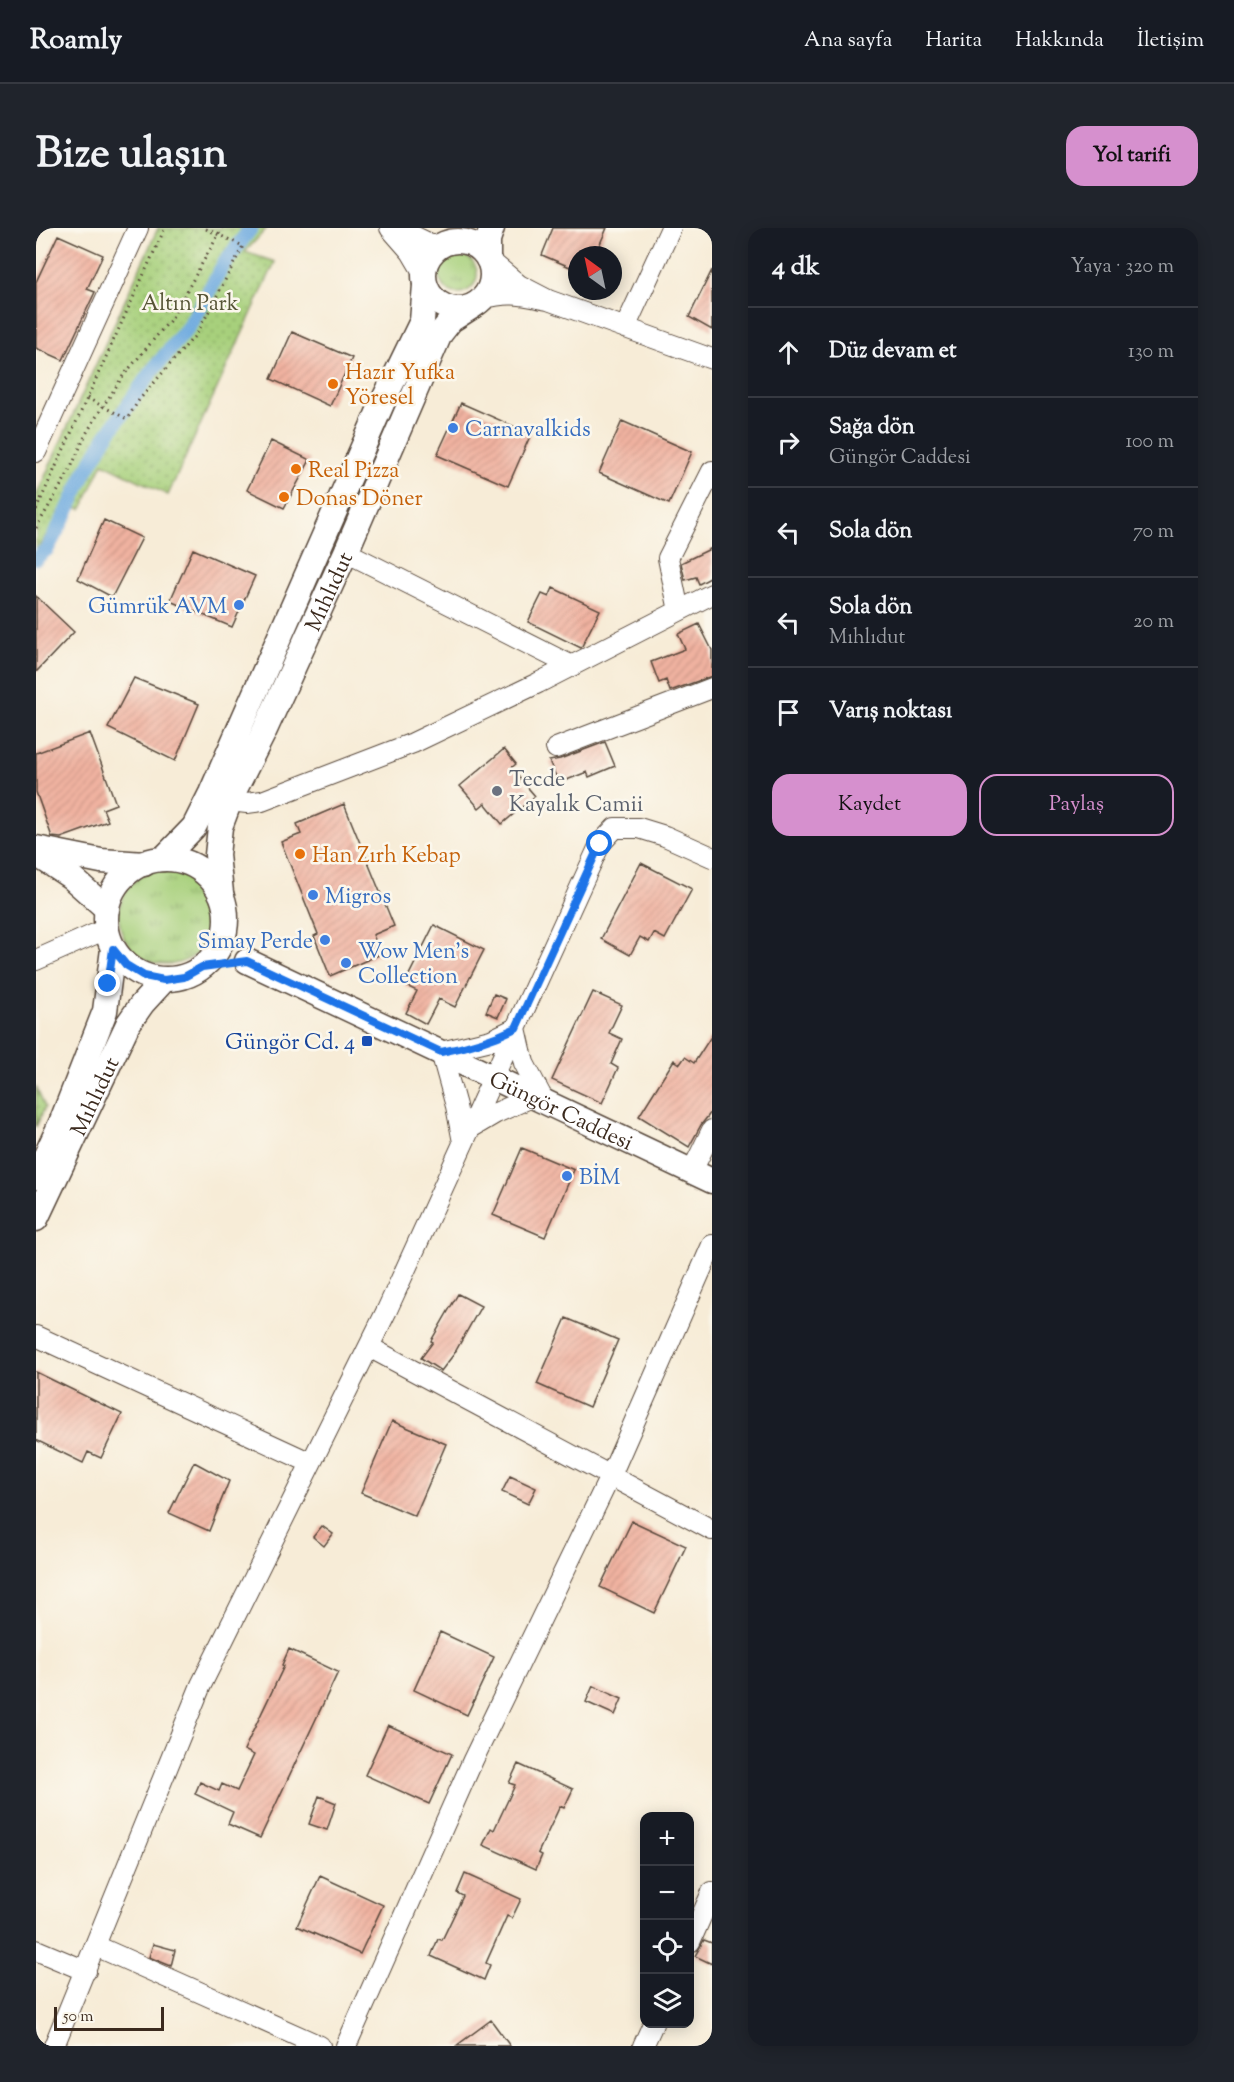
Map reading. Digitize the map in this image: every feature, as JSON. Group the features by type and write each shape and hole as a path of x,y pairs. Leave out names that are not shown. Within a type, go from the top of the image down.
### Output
{"main road":[{"path":"441,246 462,241 481,250 488,259 492,269 492,280 488,290 477,303 461,309 450,308 439,303 431,296 425,279 426,262 433,252 464,228"},
{"path":"488,259 488,240 492,228"},
{"name":"Mıhlıdut","path":"153,861 194,827 211,793 385,397 422,321 425,279"},
{"name":"Mıhlıdut","path":"221,893 217,855 220,828 230,801 346,552 440,334 452,320 477,303"},
{"path":"36,848 102,861 183,861 201,870 209,876 221,893 226,913 225,934 217,952 202,967 184,977 164,980 144,976 126,965 109,929 71,877 36,854"},
{"path":"109,929 120,881 135,868 153,861"},
{"path":"202,967 247,961 226,919"},
{"name":"Mıhlıdut","path":"36,1177 61,1124 105,1011 109,929"},
{"name":"Güngör Caddesi","path":"247,961 702,1176"},
{"name":"Mıhlıdut","path":"36,1219 128,1024 142,1004 164,980"}],"street":[{"path":"36,452 138,228"},
{"path":"390,228 411,252 425,279"},
{"path":"398,228 428,243 441,246"},
{"path":"625,328 671,228"},
{"path":"488,259 519,285 548,300 712,358"},
{"path":"477,303 500,294 548,300"},
{"path":"679,611 669,558 712,471"},
{"path":"346,552 572,666"},
{"path":"230,801 247,803 262,801 413,742 572,666 712,594"},
{"path":"556,748 712,688"},
{"path":"54,2046 201,1685 369,1347 600,844 615,828 639,828 665,836 712,857"},
{"path":"36,960 109,929"},
{"path":"466,1135 441,1052 491,1040 516,1028"},
{"path":"466,1135 496,1113 539,1099 524,1063 516,1028"},
{"path":"702,1176 712,1130"},
{"path":"346,2046 473,1761 610,1475 712,1245"},
{"path":"36,1336 311,1463"},
{"path":"369,1347 712,1530"},
{"path":"694,1933 712,1892"},
{"path":"96,1946 320,2046"},
{"path":"36,1950 86,1971"},
{"path":"643,2046 651,2028"}],"path":[{"path":"36,510 165,228"},
{"path":"87,398 128,419 139,400 198,332 243,246 204,228"},
{"path":"36,528 69,472 86,434 103,406 123,375 171,319 222,228"}],"green space":[{"name":"Altın Park","path":"158,228 267,228 245,252 275,262 168,495 103,463 82,509 67,505 36,551 36,496"},
{"path":"458,255 471,261 477,274 471,287 458,293 445,287 439,274 445,261"},
{"path":"167,868 185,872 201,882 211,898 215,916 211,934 201,950 185,960 167,964 149,960 133,950 123,934 119,916 123,898 133,882 149,872"},
{"path":"36,1086 45,1107 36,1127"}],"building":[{"path":"553,228 607,228 599,246 568,246 568,266 542,255"},
{"path":"58,235 103,255 87,289 95,292 63,360 36,348 36,282"},
{"path":"712,270 712,330 689,317"},
{"path":"292,332 352,358 330,406 271,379"},
{"path":"461,403 531,434 508,486 437,455"},
{"path":"622,421 692,452 669,504 599,473"},
{"path":"271,441 310,460 284,508 247,490"},
{"path":"104,520 142,538 112,597 78,579"},
{"path":"712,548 712,577 699,584 696,577 685,580 681,563"},
{"path":"193,549 255,576 232,627 170,601"},
{"path":"553,588 600,610 581,648 528,622 542,594 549,597"},
{"path":"36,596 74,632 36,672"},
{"path":"699,624 712,650 712,676 670,691 666,680 659,683 651,662 685,649 678,634"},
{"path":"134,678 199,704 175,761 108,728"},
{"path":"90,733 116,804 103,809 108,821 61,838 52,837 36,792 36,753"},
{"path":"605,742 615,766 589,777 587,772 559,783 549,761"},
{"name":"Tecde Kayalık Camii","path":"504,749 516,764 511,768 535,796 502,824 485,803 479,808 460,786"},
{"path":"344,804 394,926 373,935 381,954 330,976 314,936 318,934 281,842 301,834 297,824"},
{"path":"641,863 692,889 665,939 654,933 649,942 640,937 630,955 601,939"},
{"path":"434,925 484,950 455,1007 439,999 426,1024 406,1013 417,991 404,985"},
{"path":"593,992 622,1005 609,1033 622,1039 611,1064 618,1068 602,1103 552,1080"},
{"path":"494,994 506,999 498,1017 486,1012"},
{"path":"712,1035 712,1111 689,1147 639,1116 674,1060 680,1064 685,1057 694,1063"},
{"path":"522,1148 574,1170 545,1237 493,1215"},
{"path":"458,1294 481,1306 454,1354 441,1371 421,1358 433,1342 431,1341"},
{"path":"566,1318 618,1340 589,1407 537,1384"},
{"path":"36,1372 122,1414 101,1458 88,1452 83,1463 36,1440"},
{"path":"392,1421 446,1444 415,1516 361,1493"},
{"path":"194,1462 229,1481 209,1531 169,1513"},
{"path":"510,1476 536,1488 528,1504 502,1492"},
{"path":"632,1521 686,1546 654,1613 600,1587"},
{"path":"322,1526 333,1534 324,1546 313,1537"},
{"path":"440,1632 494,1657 467,1715 414,1690"},
{"path":"289,1649 338,1672 260,1838 228,1824 233,1812 195,1794 200,1782 219,1791 222,1784 237,1791 254,1755 244,1750 284,1666 282,1665"},
{"path":"593,1686 622,1699 615,1715 586,1702"},
{"path":"388,1725 452,1754 429,1804 365,1775"},
{"path":"518,1764 573,1789 564,1808 560,1806 538,1853 542,1855 536,1869 483,1845 491,1828 494,1830 515,1785 509,1783"},
{"path":"319,1796 336,1803 327,1830 309,1824"},
{"path":"465,1874 521,1899 512,1918 507,1916 486,1963 490,1965 484,1980 431,1956 438,1939 442,1940 463,1896 457,1893"},
{"path":"320,1876 383,1905 360,1954 297,1926"},
{"path":"704,1940 712,1943 712,1964 695,1956"},
{"path":"153,1944 175,1950 171,1966 149,1957"},
{"path":"491,2020 510,2046 456,2046"}],"waterway":[{"path":"36,558 47,549 86,471 106,437 149,375 189,326 224,264 251,228"}],"place":[{"name":"Hazır Yufka Yöresel","path":"333,384"},
{"name":"Carnavalkids","path":"453,428"},
{"name":"Real Pizza","path":"296,469"},
{"name":"Donas Döner","path":"284,497"},
{"name":"Gümrük AVM","path":"239,605"},
{"name":"Tecde Kayalık Camii","path":"497,791"},
{"name":"Han Zırh Kebap","path":"300,854"},
{"name":"Migros","path":"313,895"},
{"name":"Simay Perde","path":"325,940"},
{"name":"Wow Men's Collection","path":"346,963"},
{"name":"Güngör Cd. 4","path":"367,1041"},
{"name":"BİM","path":"567,1176"}],"route":[{"path":"108,984 113,949 126,965 144,976 164,980 184,977 202,967 247,961 441,1052 475,1045 516,1028 600,844"}]}
